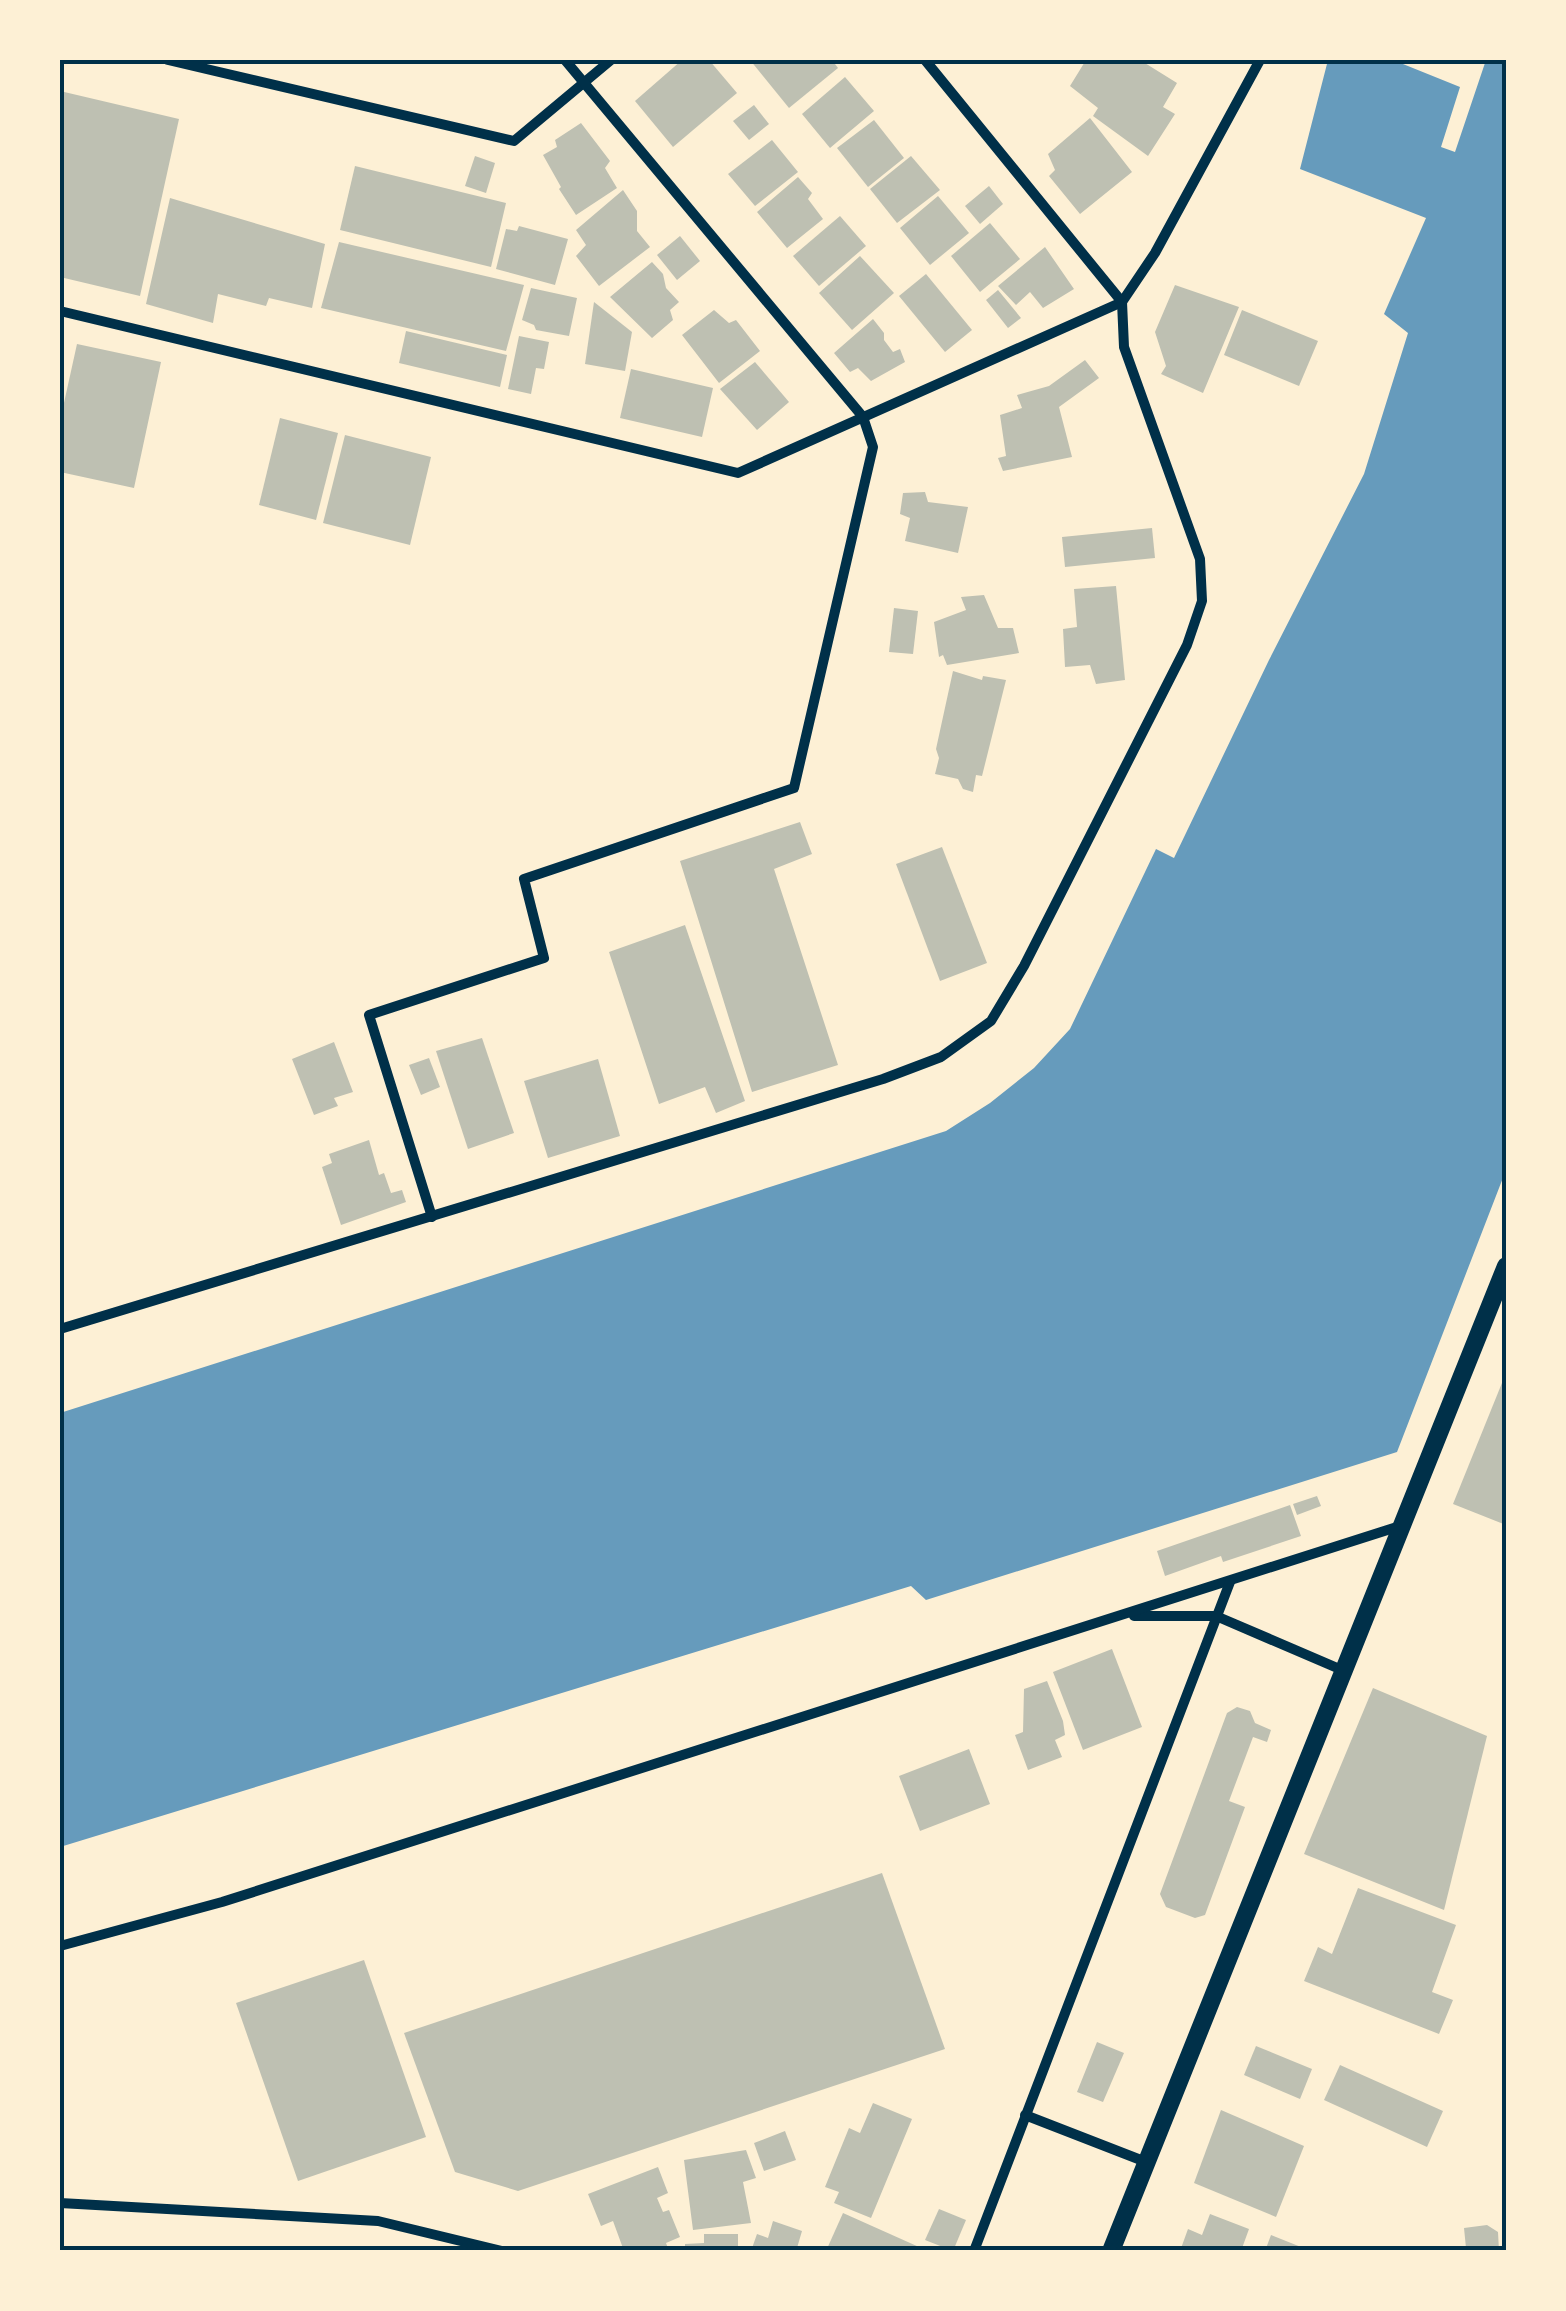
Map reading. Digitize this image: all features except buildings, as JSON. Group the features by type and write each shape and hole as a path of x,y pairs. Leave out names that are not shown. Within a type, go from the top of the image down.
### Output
{"street":[{"path":"168,60 514,141 611,60"},
{"path":"432,1216 369,1014 544,958 524,878 794,788 872,447 862,417 565,60"},
{"path":"60,1329 883,1080 942,1058 991,1020 1024,966 1187,645 1202,601 1200,559 1124,348 1122,302 925,60"},
{"path":"60,311 738,473 1122,302 1155,253 1260,60"},
{"path":"1111,2251 1506,1266"},
{"path":"60,1946 222,1902 1400,1526"},
{"path":"974,2251 1230,1582"},
{"path":"1125,1616 1216,1616 1342,1670"},
{"path":"1025,2115 1146,2162"},
{"path":"60,2203 378,2221 502,2251"}],"water":[{"path":"1328,60 1393,60 1460,87 1441,147 1455,152 1486,60 1506,60 1506,1170 1397,1452 926,1600 911,1586 60,1847 60,1413 946,1131 1034,1068 1070,1029 1156,849 1174,858 1364,474 1408,333 1384,314 1426,218 1300,169"}]}
